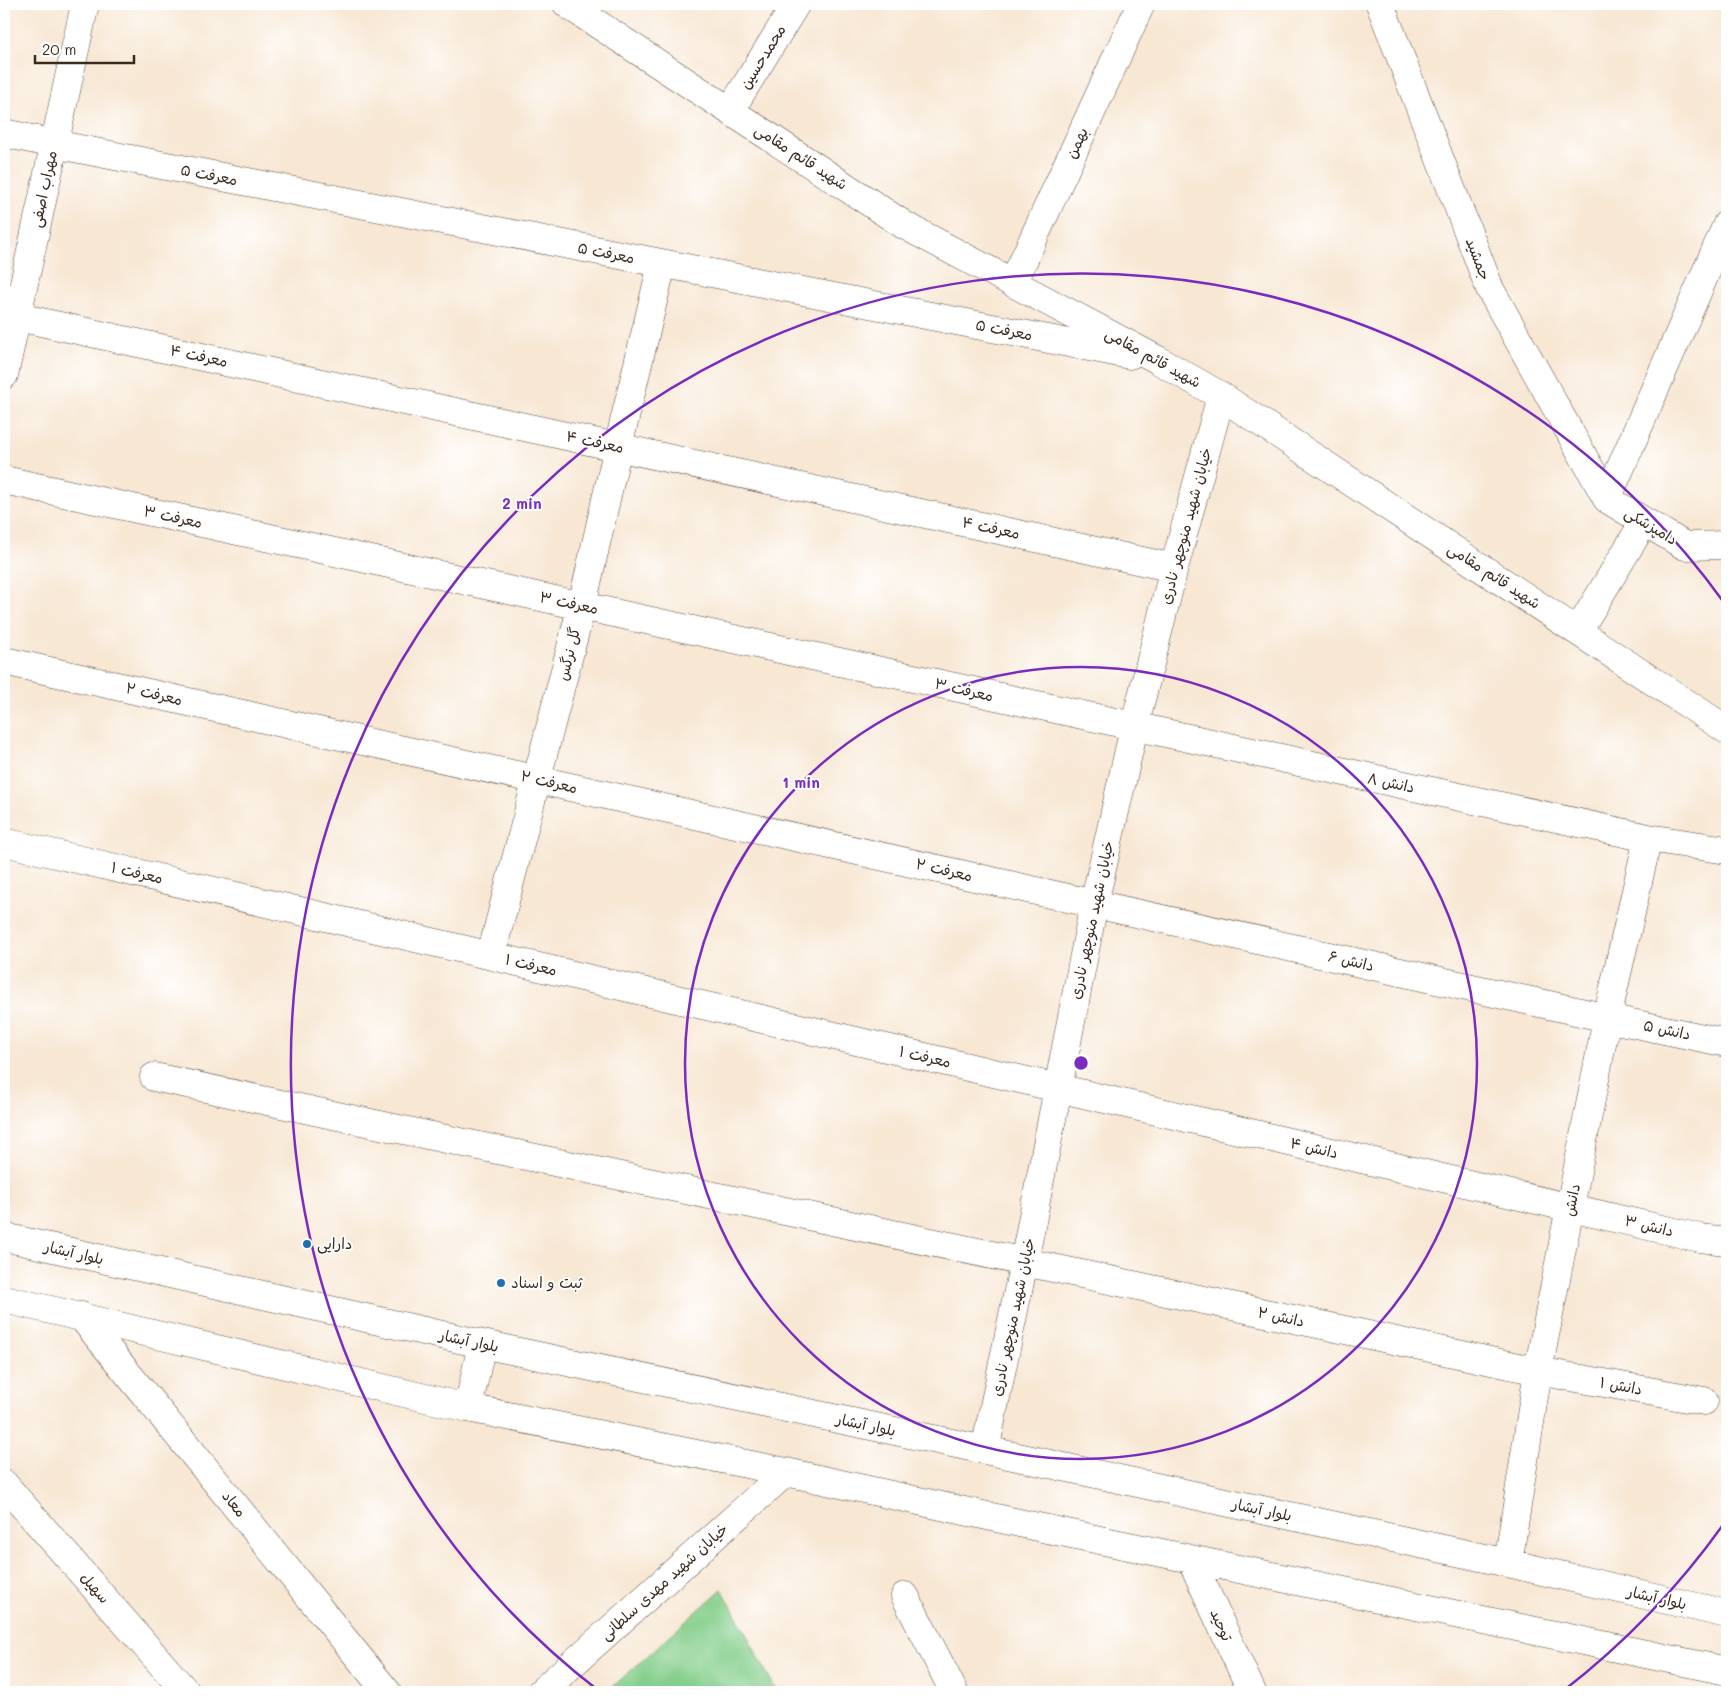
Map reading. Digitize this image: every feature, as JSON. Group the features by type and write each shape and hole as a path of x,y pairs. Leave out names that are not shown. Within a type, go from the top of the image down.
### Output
{"street":[{"name":"مهراب اصفی","path":"4,375 10,315 54,144 85,4"},
{"name":"شهید قائم مقامی","path":"567,4 904,225 1158,360 1221,396 1727,730"},
{"name":"محمدحسین","path":"730,111 796,4"},
{"name":"بهمن","path":"1013,283 1141,4"},
{"name":"جمشید","path":"1380,4 1490,289 1607,499"},
{"name":"معرفت ۵","path":"4,133 662,264 1158,360"},
{"path":"1607,499 1727,224"},
{"name":"گل نرگس","path":"491,955 582,605 662,264"},
{"name":"معرفت ۴","path":"10,315 1174,568"},
{"name":"خیابان شهید منوچهر نادری","path":"985,1450 1094,904 1134,728 1174,568 1221,396"},
{"name":"معرفت ۳","path":"4,480 582,605 1134,728"},
{"name":"دامپزشکی","path":"1607,499 1685,546 1727,545"},
{"path":"1578,631 1644,522"},
{"name":"معرفت ۲","path":"4,661 1094,904"},
{"name":"دانش ۸","path":"1134,728 1648,838 1727,850"},
{"name":"دانش","path":"1508,1563 1538,1372 1607,1018 1648,838"},
{"name":"معرفت ۱","path":"4,842 1058,1088"},
{"name":"دانش ۶","path":"1094,904 1607,1018"},
{"name":"دانش ۵","path":"1607,1018 1727,1043"},
{"name":"دانش ۲","path":"154,1077 1538,1372"},
{"name":"دانش ۴","path":"1058,1088 1570,1208"},
{"name":"دانش ۳","path":"1570,1208 1700,1238 1727,1241"},
{"name":"بلوار آبشار","path":"4,1237 482,1344 1508,1563 1727,1614"},
{"path":"4,1299 468,1408 786,1472 1191,1558 1722,1678"},
{"name":"معاد","path":"81,1316 387,1692"},
{"path":"468,1408 482,1344"},
{"name":"دانش ۱","path":"1538,1372 1704,1401"},
{"name":"خیابان شهید مهدی سلطانی","path":"541,1692 786,1472"},
{"name":"سهیل","path":"4,1484 186,1692"},
{"name":"توحید","path":"1191,1558 1252,1692"},
{"path":"905,1596 954,1692"}],"green space":[{"path":"722,1589 777,1692 607,1692"}],"place":[{"name":"دارایی","path":"307,1244"},
{"name":"ثبت و اسناد","path":"501,1283"}]}
